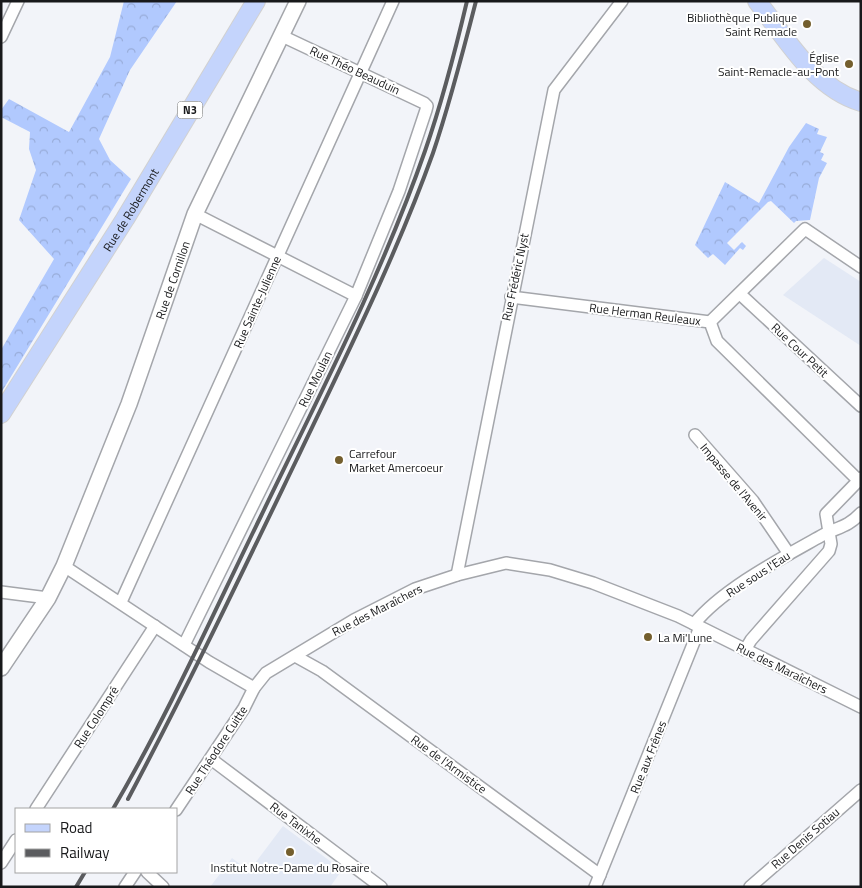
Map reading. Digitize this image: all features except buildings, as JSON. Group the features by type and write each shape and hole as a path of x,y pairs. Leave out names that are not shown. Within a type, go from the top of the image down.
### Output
{"main road":[{"name":"Rue de Robermont","path":"1,414 125,219 256,1"},
{"name":"Rue de Cornillon","path":"1,668 48,598 64,566 129,404 194,214 298,1"},
{"path":"757,1 816,74 835,90 861,102"}],"street":[{"path":"1,37 18,1"},
{"name":"Rue Sainte-Julienne","path":"121,602 393,1"},
{"name":"Rue Frédéric Nyst","path":"457,575 511,297 554,90 622,1"},
{"name":"Rue Théo Beauduin","path":"282,36 427,106"},
{"name":"Rue Moulan","path":"184,646 356,296 398,191 427,106"},
{"path":"194,214 356,296"},
{"path":"710,322 805,228 861,267"},
{"name":"Rue Cour Petit","path":"740,294 861,406"},
{"name":"Rue Herman Reuleaux","path":"511,297 710,322 717,341 860,479"},
{"name":"Impasse de l'Avenir","path":"695,435 753,502 789,554"},
{"path":"745,650 751,640 829,551 831,544 826,514 860,479"},
{"name":"Rue sous l'Eau","path":"697,626 703,614 728,594 789,554 828,532 852,523 861,513"},
{"name":"Rue des Maraîchers","path":"254,688 266,673 354,620 415,589 457,575 506,563 550,570 593,583 697,626 861,707"},
{"path":"64,566 121,602 184,646 254,688"},
{"path":"1,592 48,598"},
{"name":"Rue Colompré","path":"37,808 155,626"},
{"name":"Rue aux Frênes","path":"595,887 697,626"},
{"name":"Rue de l'Armistice","path":"295,656 322,671 600,875"},
{"name":"Rue Théodore Cuitte","path":"177,808 244,708 254,688"},
{"name":"Rue Tanixhe","path":"211,759 381,887"},
{"name":"Rue Denis Sotiau","path":"750,887 861,790"},
{"path":"1,864 15,842"},
{"path":"125,887 134,873"},
{"path":"148,873 162,887"}],"shaded area":[{"path":"824,258 861,282 861,346 783,295"},
{"name":"Institut Notre-Dame du Rosaire","path":"283,826 342,870 330,887 210,887 232,858 249,871"}],"green space":[{"path":"124,1 177,1 130,70 99,139 110,160 131,179 1,393 1,350 54,259 19,220 36,170 29,149 30,132 1,117 1,110 9,99 69,132 110,57"},
{"path":"806,123 819,129 817,134 827,137 820,152 824,154 821,160 827,163 819,178 810,220 796,221 794,223 771,201 768,202 727,243 734,250 742,242 746,246 743,250 740,248 725,265 713,254 708,258 695,245 725,182 759,203 789,147"}],"railway":[{"path":"114,808 153,737 190,664 369,290 408,198 425,151 448,77 467,1"},
{"path":"128,799 234,589 386,270 433,153 451,96 476,1"},
{"path":"76,887 84,873"}],"place":[{"name":"Bibliothèque Publique Saint Remacle","path":"807,24"},
{"name":"Église Saint-Remacle-au-Pont","path":"849,64"},
{"name":"Carrefour Market Amercoeur","path":"339,460"},
{"name":"La Mi'Lune","path":"648,637"},
{"name":"Institut Notre-Dame du Rosaire","path":"290,852"}]}
